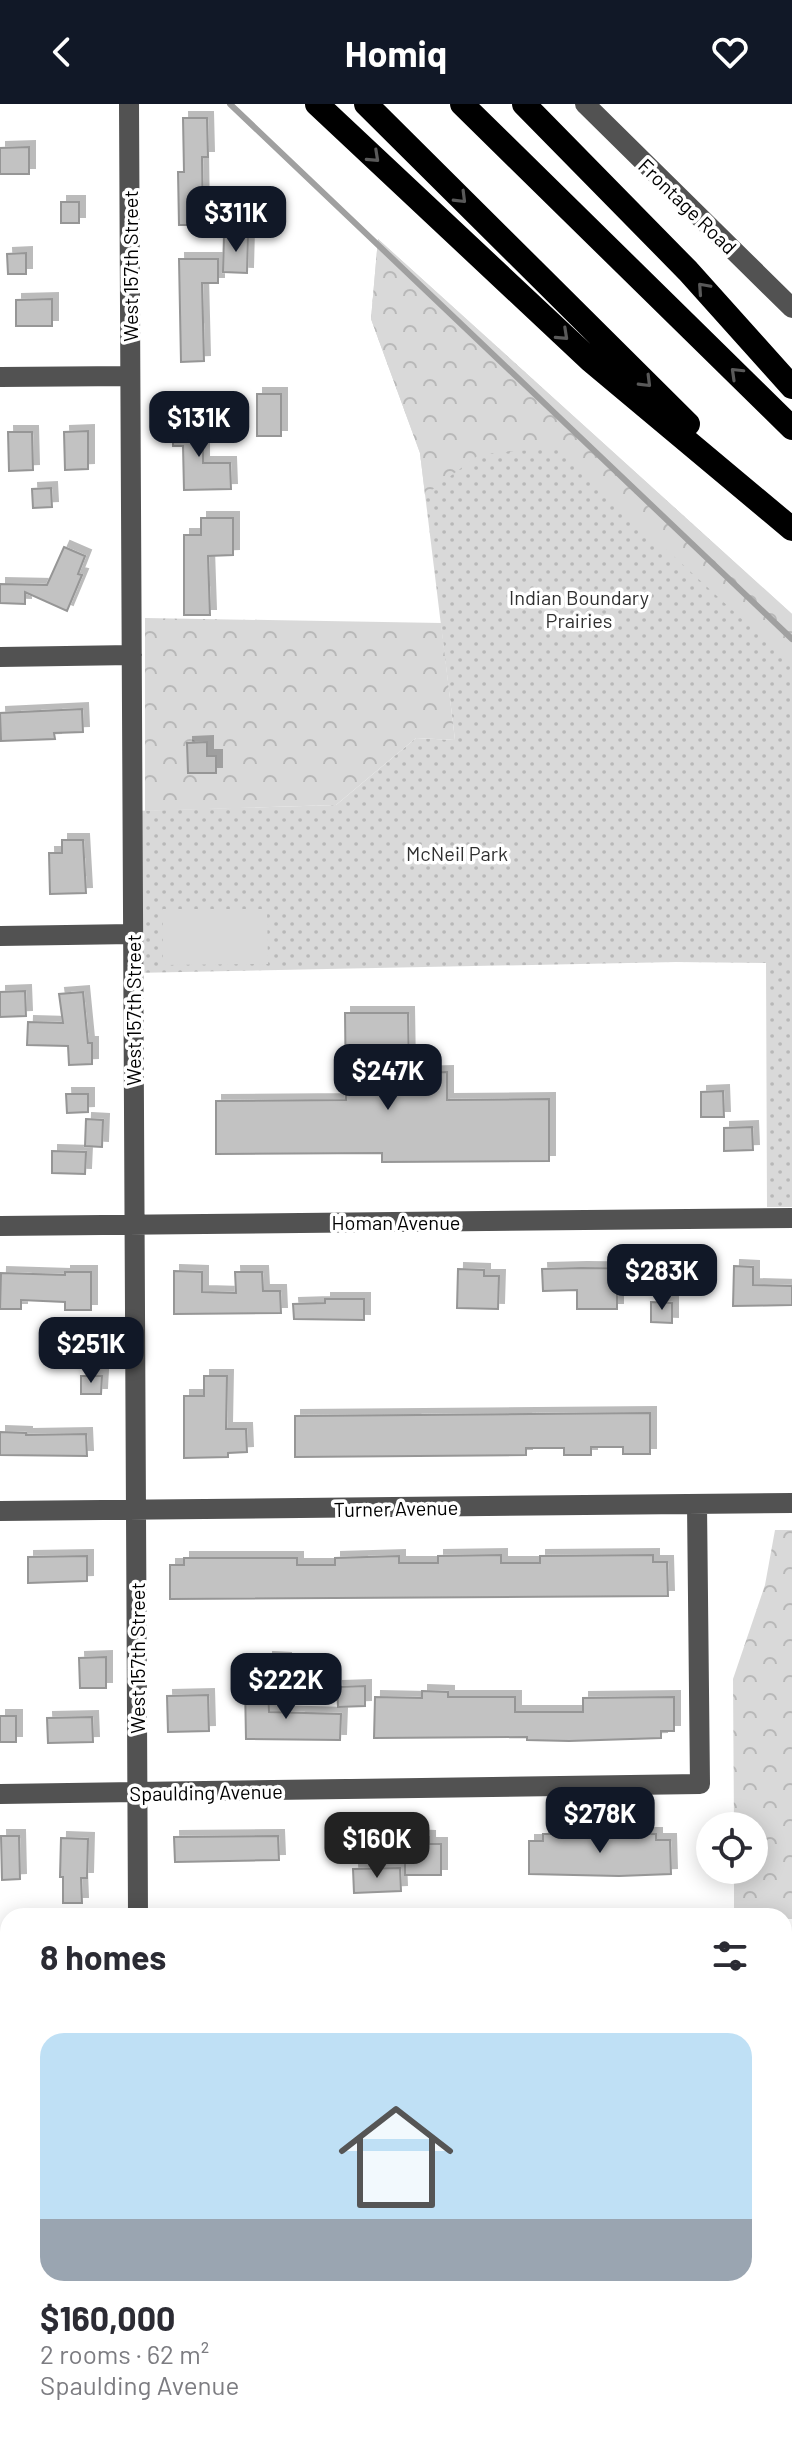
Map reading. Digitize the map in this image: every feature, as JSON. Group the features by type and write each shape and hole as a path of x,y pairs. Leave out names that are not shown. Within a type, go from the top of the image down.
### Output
{"highway":[{"path":"317,104 590,360 792,528"},
{"path":"366,104 792,528"},
{"path":"462,104 792,428"},
{"path":"524,104 688,271 792,387"}],"street":[{"name":"West 157th Street","path":"129,104 138,1908"},
{"name":"Frontage Road","path":"585,104 792,308"},
{"path":"0,377 130,376"},
{"path":"0,657 132,655"},
{"path":"0,936 133,934"},
{"name":"Homan Avenue","path":"0,1226 792,1218"},
{"name":"Turner Avenue","path":"0,1511 792,1503"},
{"name":"Spaulding Avenue","path":"0,1794 700,1784 697,1504"}],"green space":[{"path":"378,239 792,614 792,1207 767,1207 766,963 676,962 133,973 132,811 336,805 416,738 455,740 420,453 371,319"},
{"path":"378,239 792,614 792,665 556,448 480,454 425,495 420,453 371,319"},
{"path":"145,618 441,623 455,740 416,738 336,805 145,811"},
{"path":"163,909 267,909 268,964 163,965"},
{"path":"775,1530 792,1530 792,1908 734,1908 734,1884 768,1884 768,1812 734,1812 733,1679 765,1585"}],"building":[{"path":"183,118 207,118 208,157 202,157 203,225 179,225 178,172 184,172"},
{"path":"29,147 29,174 0,174 0,148"},
{"path":"61,202 79,202 79,223 61,223"},
{"path":"224,235 248,236 247,273 223,272"},
{"path":"26,253 26,274 8,274 7,254"},
{"path":"179,259 218,259 218,283 202,283 204,361 181,362"},
{"path":"52,299 52,326 16,326 16,300"},
{"path":"257,394 281,394 281,436 257,436"},
{"path":"173,420 203,420 203,463 230,463 231,489 184,490 183,446 173,446"},
{"path":"88,431 88,469 65,470 64,432"},
{"path":"8,432 32,432 33,470 9,471"},
{"path":"51,488 52,507 33,508 32,489"},
{"path":"201,518 233,518 233,555 208,556 210,615 184,615 184,535 201,535"},
{"path":"64,547 85,556 78,574 82,575 67,611 25,592 25,604 0,603 0,584 47,585"},
{"path":"82,709 83,732 54,733 55,739 1,741 0,713"},
{"path":"207,742 207,756 216,756 216,773 188,773 187,743"},
{"path":"62,840 83,840 86,893 50,894 49,853 62,853"},
{"path":"25,991 26,1016 0,1017 0,992"},
{"path":"83,992 88,1043 92,1043 92,1064 69,1065 68,1046 27,1045 28,1022 63,1023 59,994"},
{"path":"345,1013 408,1013 409,1073 447,1072 447,1100 549,1099 549,1161 382,1162 382,1153 216,1154 216,1101 346,1100"},
{"path":"723,1091 724,1117 701,1117 701,1092"},
{"path":"66,1094 88,1094 88,1112 67,1113"},
{"path":"86,1119 103,1120 102,1147 85,1146"},
{"path":"752,1127 753,1150 724,1151 724,1128"},
{"path":"52,1151 86,1152 85,1174 52,1173"},
{"path":"734,1266 753,1267 753,1285 792,1286 792,1305 733,1306"},
{"path":"458,1269 484,1270 484,1276 499,1276 498,1309 457,1308"},
{"path":"542,1269 665,1269 665,1292 617,1291 617,1309 577,1309 577,1290 543,1291"},
{"path":"174,1271 202,1272 202,1292 236,1293 235,1272 262,1272 263,1291 280,1291 281,1313 174,1314"},
{"path":"65,1272 91,1272 91,1310 65,1310 65,1302 21,1300 21,1309 0,1309 1,1273 65,1275"},
{"path":"325,1299 364,1299 364,1320 294,1319 293,1304 325,1303"},
{"path":"651,1302 672,1303 672,1323 651,1322"},
{"path":"52,1329 73,1329 74,1349 53,1350"},
{"path":"81,1376 102,1376 101,1394 81,1394"},
{"path":"204,1376 227,1376 226,1429 246,1429 247,1452 228,1453 228,1457 184,1458 184,1396 204,1396"},
{"path":"650,1413 650,1454 623,1454 623,1447 591,1447 591,1455 564,1455 564,1448 526,1448 526,1455 295,1457 295,1416"},
{"path":"0,1432 86,1434 87,1456 0,1455"},
{"path":"501,1555 501,1563 540,1563 540,1556 653,1555 653,1562 667,1562 668,1596 170,1599 170,1565 184,1565 184,1558 297,1558 297,1565 335,1565 335,1558 399,1556 399,1563 438,1563 438,1556"},
{"path":"87,1556 87,1581 28,1583 28,1557"},
{"path":"106,1657 106,1688 80,1688 79,1658"},
{"path":"267,1658 285,1659 285,1679 266,1678"},
{"path":"268,1685 269,1712 341,1714 340,1740 246,1739 245,1686"},
{"path":"365,1686 365,1706 338,1707 337,1687"},
{"path":"422,1691 448,1692 448,1697 515,1697 515,1712 583,1712 583,1698 674,1697 674,1731 661,1731 661,1738 569,1741 527,1740 527,1737 374,1738 375,1697 422,1698"},
{"path":"208,1695 209,1731 168,1732 167,1696"},
{"path":"0,1716 16,1716 16,1742 0,1742"},
{"path":"92,1717 93,1742 48,1743 47,1718"},
{"path":"543,1834 656,1834 656,1840 670,1840 671,1874 529,1874 529,1841 543,1841"},
{"path":"1,1836 19,1836 20,1879 2,1880"},
{"path":"278,1836 279,1860 175,1862 174,1837"},
{"path":"405,1836 429,1837 429,1844 441,1844 441,1875 405,1875"},
{"path":"61,1838 88,1839 87,1878 81,1878 82,1903 63,1903"},
{"path":"400,1868 401,1891 354,1893 353,1869"}],"waterway":[{"path":"230,104 792,639"}],"park label":[{"name":"Indian Boundary Prairies","path":"579,608"},
{"name":"McNeil Park","path":"457,853"}]}
